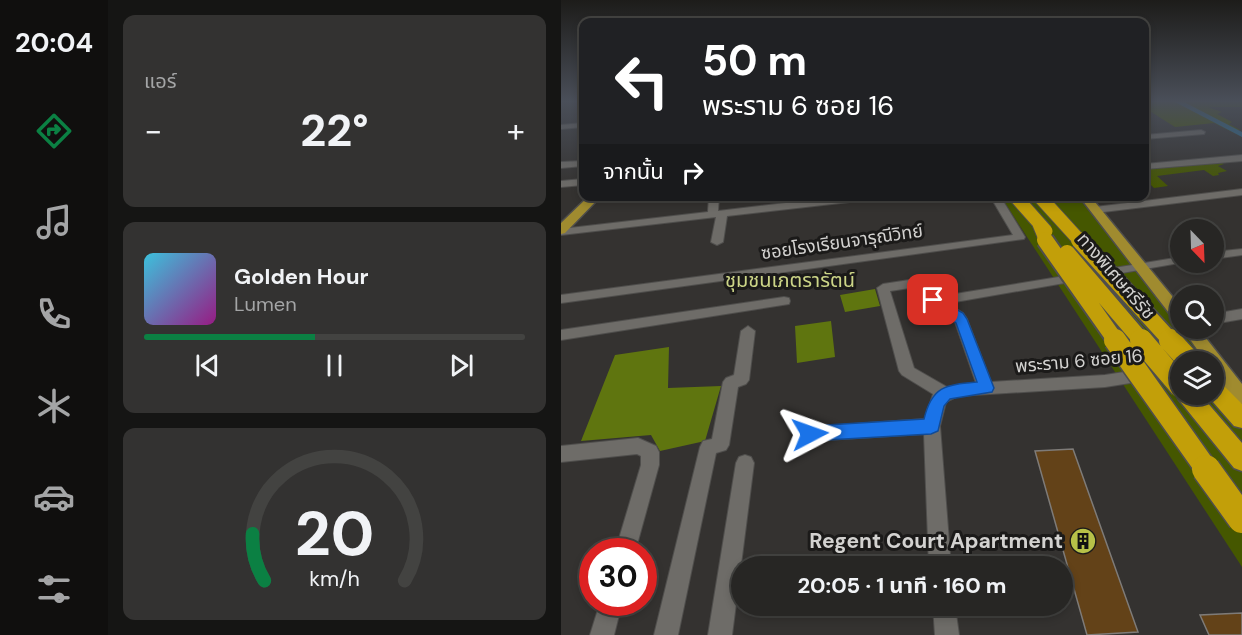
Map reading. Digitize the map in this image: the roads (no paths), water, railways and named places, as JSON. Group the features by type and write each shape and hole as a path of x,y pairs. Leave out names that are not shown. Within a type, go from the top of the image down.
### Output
{"highway":[{"name":"ทางพิเศษศรีรัช","path":"1019,201 1083,271 1170,374"},
{"name":"ทางพิเศษศรีรัช","path":"1044,201 1180,351"},
{"path":"1039,224 1046,242 1242,519"},
{"path":"1224,400 1242,419"},
{"path":"1196,405 1242,460"}],"main road":[{"path":"561,231 591,201"},
{"path":"1089,201 1170,304"},
{"path":"1197,339 1206,351"},
{"path":"1224,374 1242,397"}],"street":[{"path":"1149,137 1201,132"},
{"path":"1149,167 1242,158"},
{"path":"561,165 579,164"},
{"path":"563,186 579,182"},
{"path":"1095,210 1242,192"},
{"path":"715,201 717,242"},
{"path":"561,231 832,201"},
{"name":"ซอยโรงเรียนจารุณีวิทย์","path":"561,299 1020,237 998,201"},
{"path":"1224,254 1242,252"},
{"path":"955,298 1170,262"},
{"path":"939,556 931,426 939,398 945,394 907,371 883,288 917,283 926,285 933,300 958,316 962,322 987,388"},
{"path":"561,335 784,301"},
{"path":"1224,317 1242,314"},
{"path":"666,635 709,447 720,445 731,382 741,380 748,331"},
{"name":"พระราม 6 ซอย 16","path":"945,394 959,390 1105,381 1170,371"},
{"path":"810,434 931,426"},
{"path":"561,454 638,446 650,452 650,465 629,538"},
{"path":"720,635 745,463"},
{"path":"602,635 607,616"},
{"path":"945,616 947,635"}],"waterway":[{"path":"1235,132 1242,135"}],"place":[{"name":"Regent Court Apartment","path":"1083,541"}],"district":[{"name":"ชุมชนเภตรารัตน์","path":"790,280"}]}
